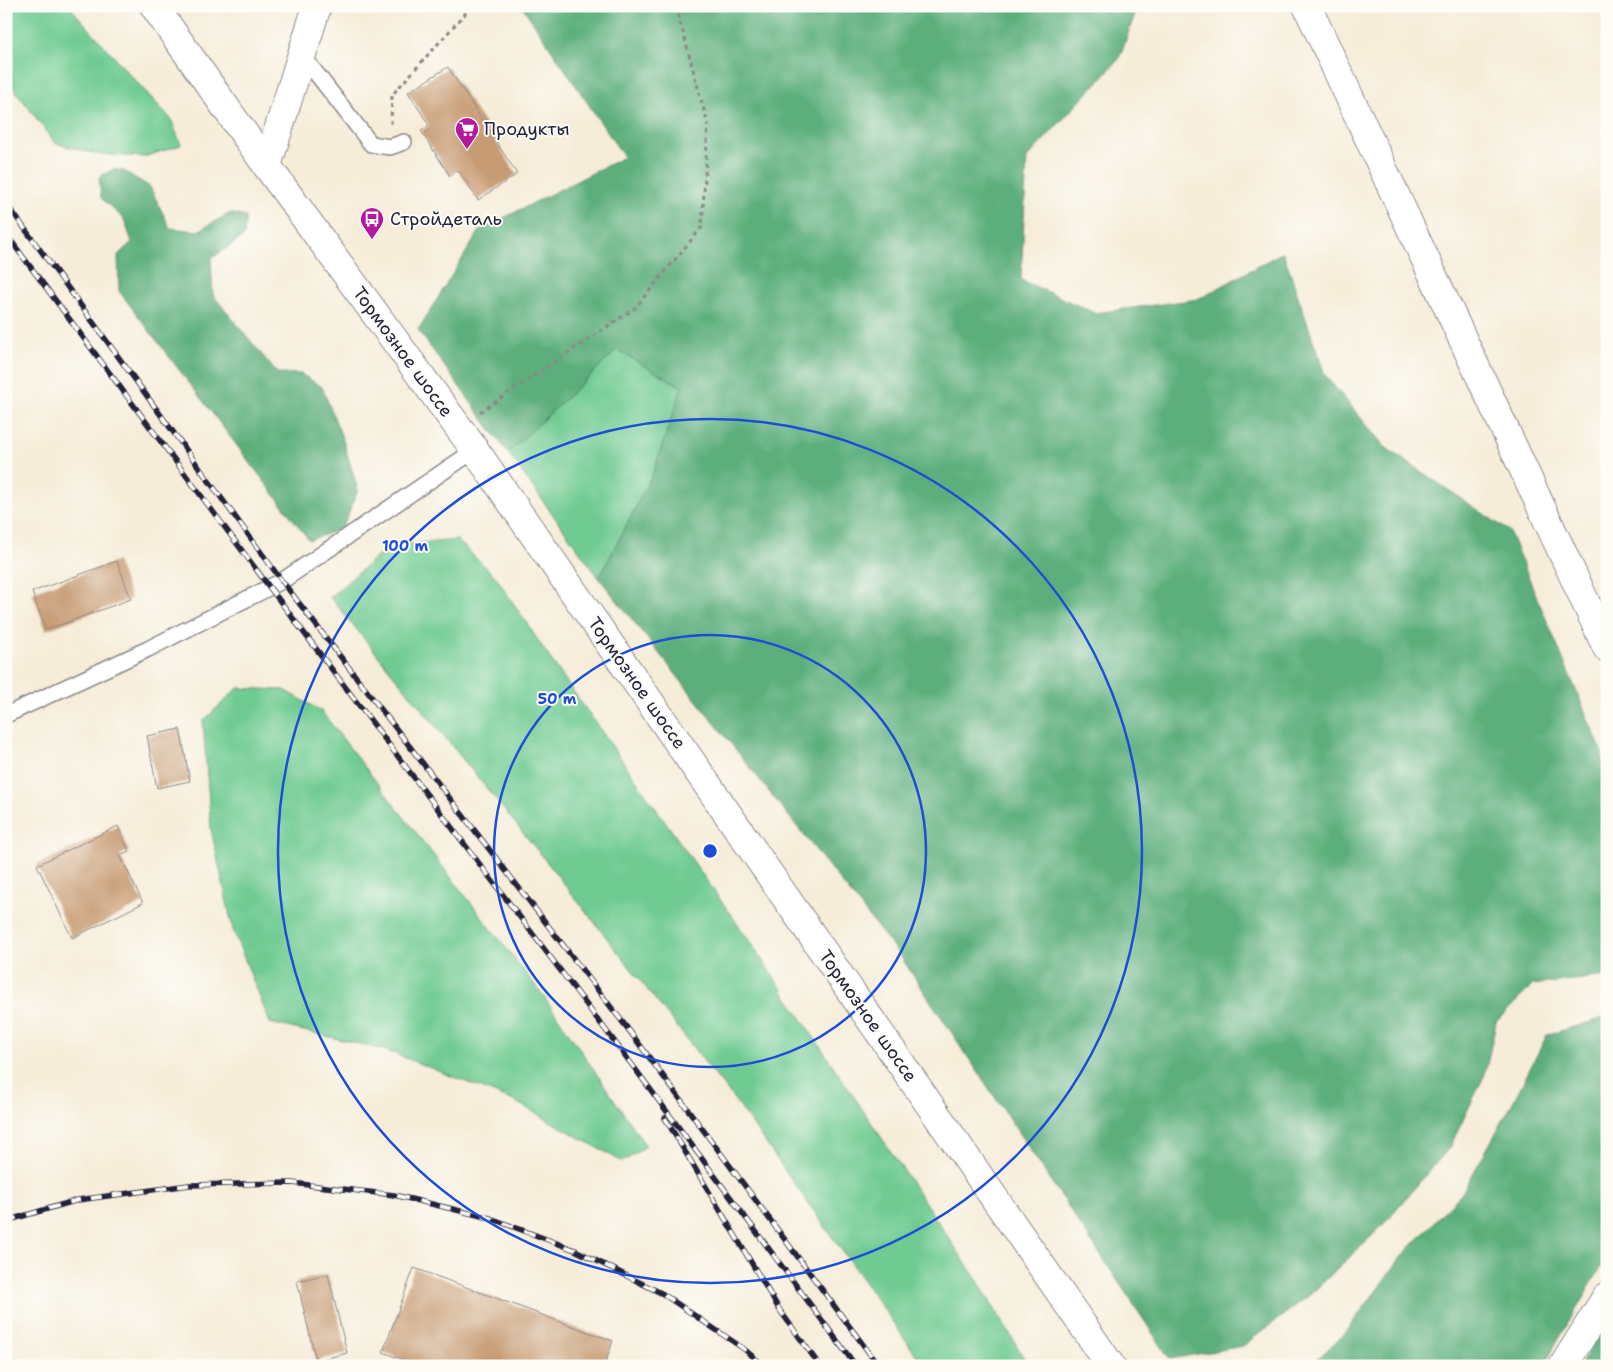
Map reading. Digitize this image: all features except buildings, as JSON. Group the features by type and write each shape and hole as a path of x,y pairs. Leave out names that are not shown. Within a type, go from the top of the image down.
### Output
{"street":[{"name":"Тормозное шоссе","path":"154,6 267,166 476,450 1111,1366"},
{"path":"267,166 317,6"},
{"path":"1307,6 1607,648"},
{"path":"1563,1366 1607,1296"}],"lane":[{"path":"302,55 371,144 397,144"},
{"path":"6,714 148,649 282,581 476,450"}],"path":[{"path":"397,144 392,95 472,6"},
{"path":"458,426 635,308 702,228 708,125 676,6"}],"green space":[{"path":"6,6 69,6 171,119 181,145 144,157 96,154 55,143 6,78"},
{"path":"522,6 1121,6 1135,14 1119,59 1027,158 1021,280 1095,313 1199,299 1283,252 1325,375 1385,447 1509,531 1602,752 1607,801 1607,976 1533,985 1496,1022 1485,1074 1450,1147 1380,1228 1311,1294 1243,1346 1170,1359 901,957 599,578 653,473 682,387 617,350 508,453 418,330 480,230 624,157"},
{"path":"114,169 124,171 150,187 170,228 198,231 230,213 246,217 244,236 211,259 213,295 277,373 301,374 322,387 343,440 358,490 342,529 309,540 119,291 118,255 132,242 124,219 101,198 99,177"},
{"path":"618,349 683,388 653,473 599,578 508,453"},
{"path":"457,540 496,577 547,654 748,939 979,1283 1029,1366 924,1366 737,1103 542,856 330,597 389,546"},
{"path":"238,688 285,690 321,711 542,994 646,1146 623,1162 514,1101 385,1050 270,1023 233,930 211,829 203,721"},
{"path":"1607,1017 1607,1257 1543,1366 1310,1366 1344,1334 1403,1255 1462,1193 1510,1108 1547,1035"},
{"path":"1607,1318 1607,1366 1580,1366"}],"railway":[{"path":"6,203 282,581 631,1033 879,1366"},
{"path":"6,234 270,588 633,1066 856,1366"},
{"path":"665,1118 779,1309 820,1366"},
{"path":"6,1221 78,1200 189,1185 292,1183 394,1195 490,1218 575,1250 663,1294 744,1349 764,1366"}],"place":[{"name":"Продукты","path":"467,150"},
{"name":"Стройдеталь","path":"372,240"}]}
